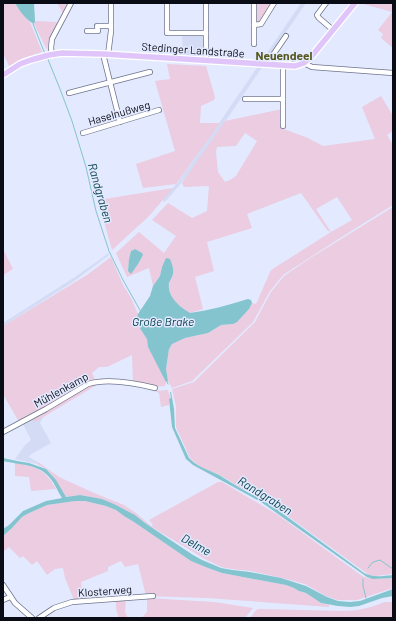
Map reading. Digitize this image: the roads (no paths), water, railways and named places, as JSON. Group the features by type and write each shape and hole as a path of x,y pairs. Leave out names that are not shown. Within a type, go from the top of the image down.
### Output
{"main road":[{"path":"304,63 311,57 355,3"},
{"name":"Stedinger Landstraße","path":"3,75 20,64 31,60 48,55 70,53 283,66 295,66 304,63"}],"street":[{"path":"48,55 51,48 52,39 71,3"},
{"path":"111,3 111,26 105,55 120,122"},
{"path":"167,3 168,33 206,33"},
{"path":"206,3 206,61"},
{"path":"254,3 254,44"},
{"path":"254,25 261,24 274,3"},
{"path":"326,3 318,15 319,18 333,30"},
{"path":"86,31 98,31 98,26 111,26"},
{"path":"266,65 286,36"},
{"path":"272,57 279,60 293,60 297,56"},
{"path":"304,63 312,68 393,73"},
{"path":"283,66 283,126"},
{"path":"68,93 150,72"},
{"path":"245,99 282,100"},
{"name":"Haselnußweg","path":"83,133 159,110"},
{"name":"Mühlenkamp","path":"3,432 88,384 110,380 155,388"},
{"path":"3,585 15,603 32,618"},
{"path":"3,600 10,596"},
{"name":"Klosterweg","path":"39,618 54,608 72,602 153,596"}],"water":[{"path":"15,3 34,3 34,24 21,12"},
{"path":"135,249 143,255 131,274 128,271 129,259 131,251"},
{"name":"Große Brake","path":"166,258 170,259 173,269 173,274 169,283 170,293 178,305 190,313 248,299 251,300 252,303 249,309 237,322 233,324 221,325 208,333 185,338 172,344 169,349 166,369 168,381 166,382 148,347 147,339 136,320 138,314 150,296 153,286 160,276"},
{"path":"170,392 174,409 175,428 189,458 192,461 271,505 367,575 393,575 393,578 373,579 367,577 261,502 193,465 186,459 172,427 169,399 171,398"},
{"path":"3,458 29,463 46,469 56,480 66,497 80,495 102,499 114,504 135,515 193,555 221,568 281,578 306,586 338,601 360,601 393,589 393,596 359,606 338,606 321,603 306,593 286,585 222,573 191,561 116,510 85,501 47,505 22,517 3,536 3,529 23,511 46,501 62,498 52,480 46,473 29,466 3,461"}],"waterway":[{"name":"Randgraben","path":"33,24 45,54"},
{"name":"Randgraben","path":"47,57 72,121 86,167 96,211 109,251 141,312"},
{"name":"Randgraben","path":"166,380 168,384"},
{"path":"368,568 373,562 380,560 393,569"},
{"path":"363,579 366,598"}],"district":[{"name":"Neuendeel","path":"284,56"}],"water label":[{"name":"Delme","path":"196,545"}]}
